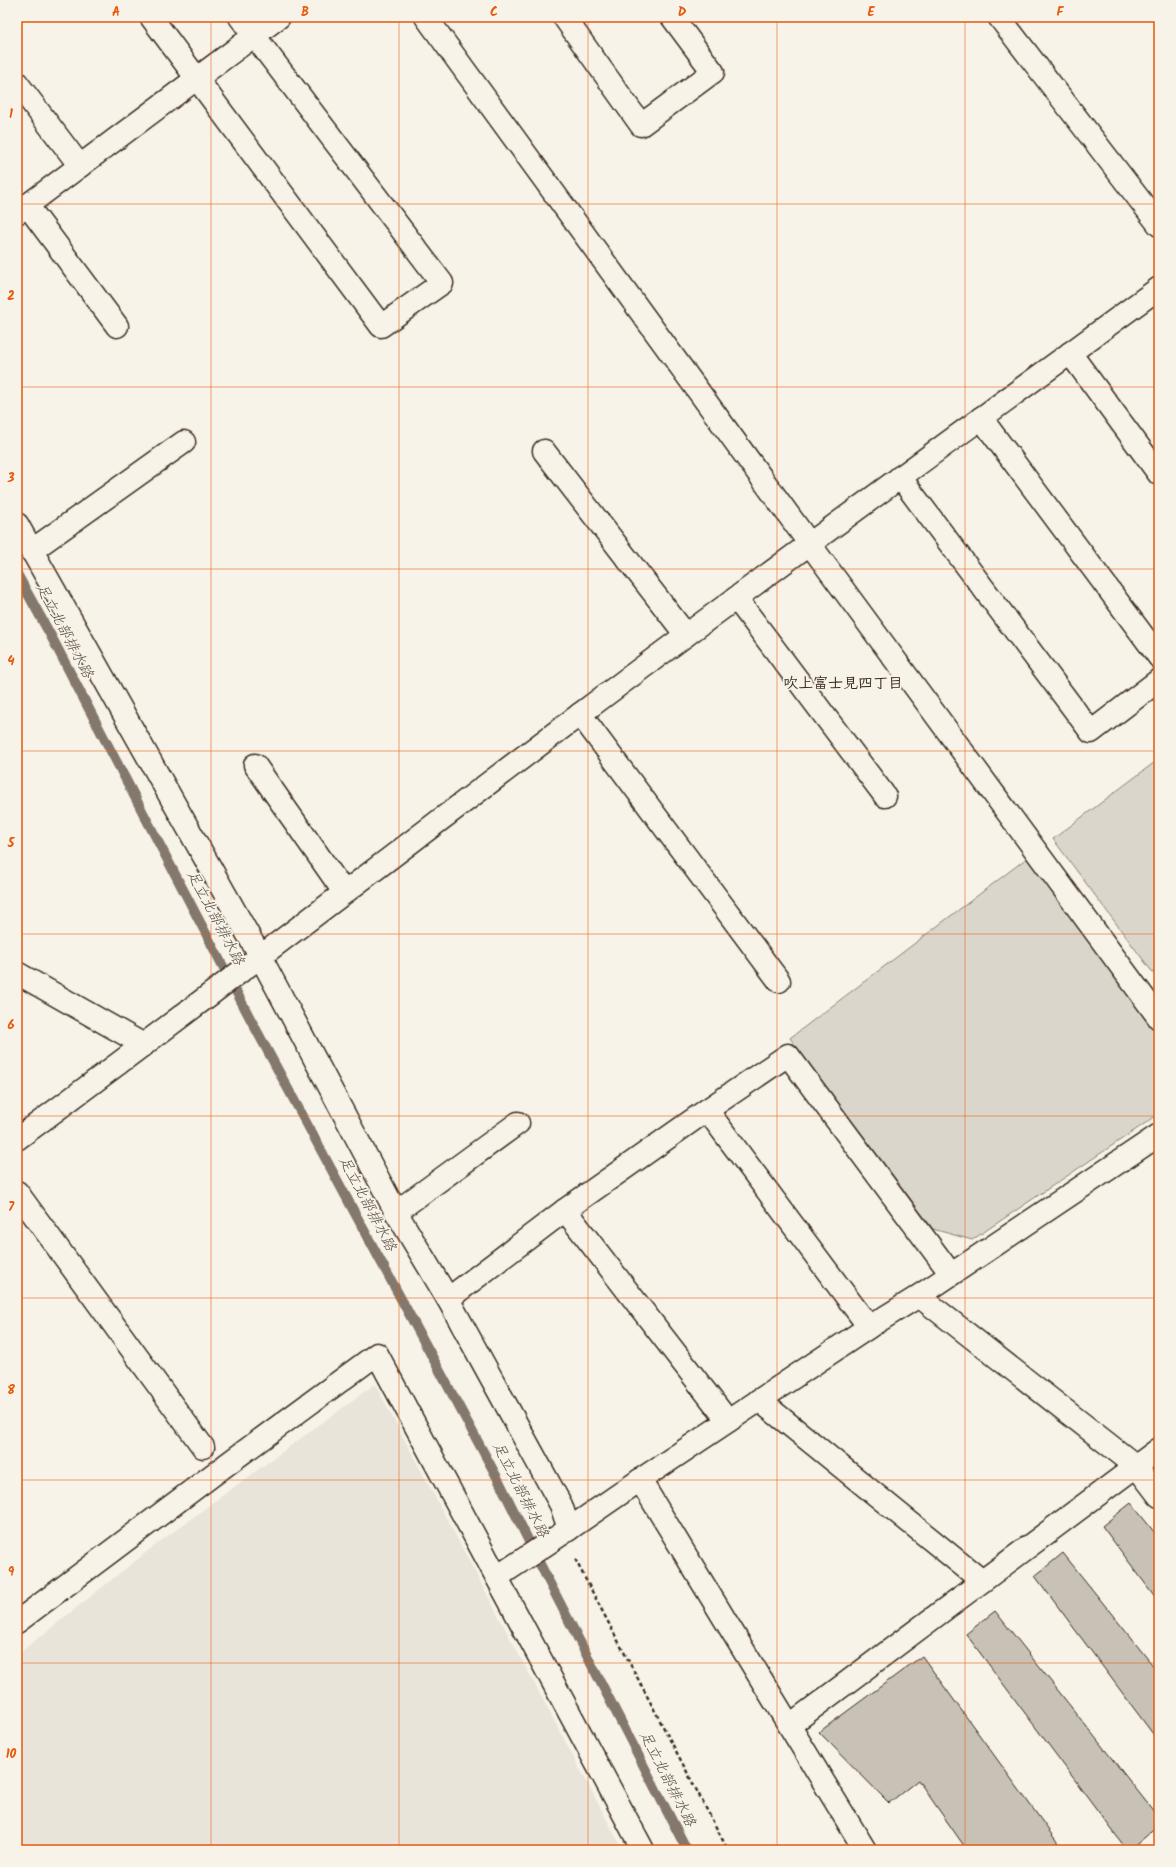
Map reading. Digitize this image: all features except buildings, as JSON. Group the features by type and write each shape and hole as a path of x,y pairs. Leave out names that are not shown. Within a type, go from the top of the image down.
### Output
{"street":[{"path":"151,17 381,326 442,283 240,17"},
{"path":"117,326 22,209 280,17"},
{"path":"426,17 809,543 1159,1018"},
{"path":"564,17 641,125 713,72 672,17"},
{"path":"999,17 1159,225"},
{"path":"17,83 80,166"},
{"path":"17,1139 144,1045 344,892 809,543 1070,353 1157,294"},
{"path":"1070,353 1159,474"},
{"path":"981,418 1159,656"},
{"path":"31,551 184,442"},
{"path":"544,451 686,635"},
{"path":"900,477 1091,732 1159,680"},
{"path":"17,524 260,956 396,1212 448,1299 561,1505 566,1531"},
{"path":"736,598 886,796"},
{"path":"580,714 779,981"},
{"path":"255,765 344,892"},
{"path":"17,973 144,1045"},
{"path":"448,1299 565,1210 788,1055 951,1274"},
{"path":"707,1110 869,1327"},
{"path":"396,1212 518,1123"},
{"path":"497,1577 759,1400 869,1327 919,1296 1159,1135"},
{"path":"17,1192 203,1447"},
{"path":"565,1210 728,1421"},
{"path":"919,1296 1136,1466 1159,1496"},
{"path":"17,1622 230,1462 378,1354 643,1850"},
{"path":"759,1400 982,1581"},
{"path":"790,1725 1159,1449"},
{"path":"640,1480 866,1850"}],"path":[{"path":"566,1531 728,1850"}],"shaded area":[{"path":"1159,759 1159,981 1053,839"},
{"path":"1031,855 1159,1026 1159,1114 972,1240 933,1229 790,1038"},
{"path":"375,1384 623,1850 17,1850 17,1655 158,1543"}],"waterway":[{"name":"足立北部排水路","path":"17,574 51,636 251,1020 499,1481 546,1576 687,1850"}],"district":[{"name":"吹上富士見四丁目","path":"843,684"}]}
